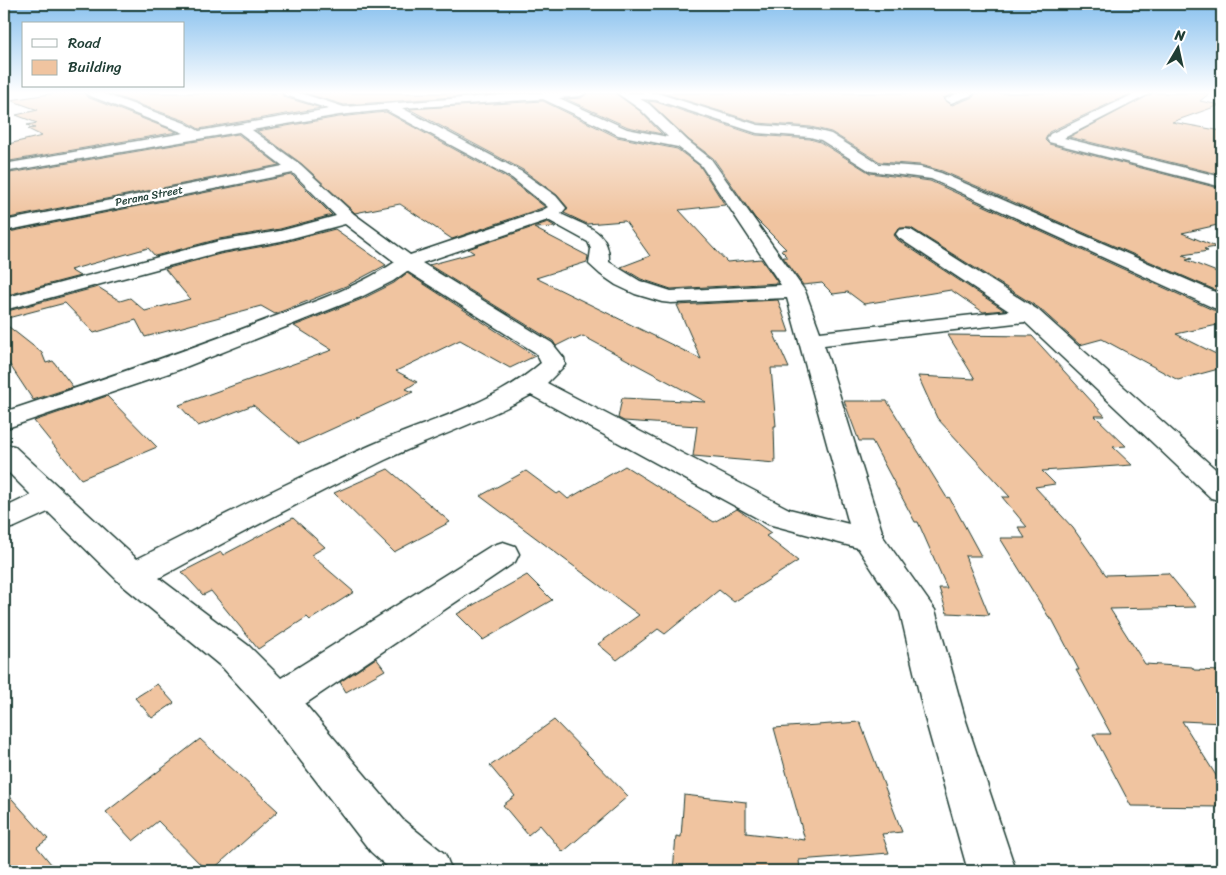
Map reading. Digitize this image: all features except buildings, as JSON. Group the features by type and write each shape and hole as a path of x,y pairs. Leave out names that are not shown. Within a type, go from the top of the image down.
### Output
{"street":[{"path":"195,134 199,136"},
{"path":"4,168 211,134"},
{"path":"134,576 256,512 377,453 492,406 532,385 554,365 552,358 544,348 407,262 348,218 296,168 249,134"},
{"path":"4,421 169,366 370,285 386,277 407,262 549,214 558,208 550,199 517,175 440,134"},
{"path":"632,134 683,144"},
{"path":"674,134 706,162 795,291 870,540 917,610 945,718 992,871"},
{"path":"814,134 826,137 875,168 920,172 936,176 1219,300"},
{"path":"1061,134 1054,139 1222,182"},
{"path":"10,152 31,163"},
{"name":"Perana Street","path":"4,226 296,168"},
{"path":"549,214 596,240 600,249 599,264 607,272 653,294 671,298 795,291"},
{"path":"4,304 129,269 219,247 281,236 348,218"},
{"path":"905,234 1030,315 1222,491"},
{"path":"811,340 1030,315"},
{"path":"532,385 779,517 870,540"},
{"path":"4,452 134,576 236,657 278,701 387,836 428,871"},
{"path":"4,520 51,498"},
{"path":"278,701 503,554"}]}
